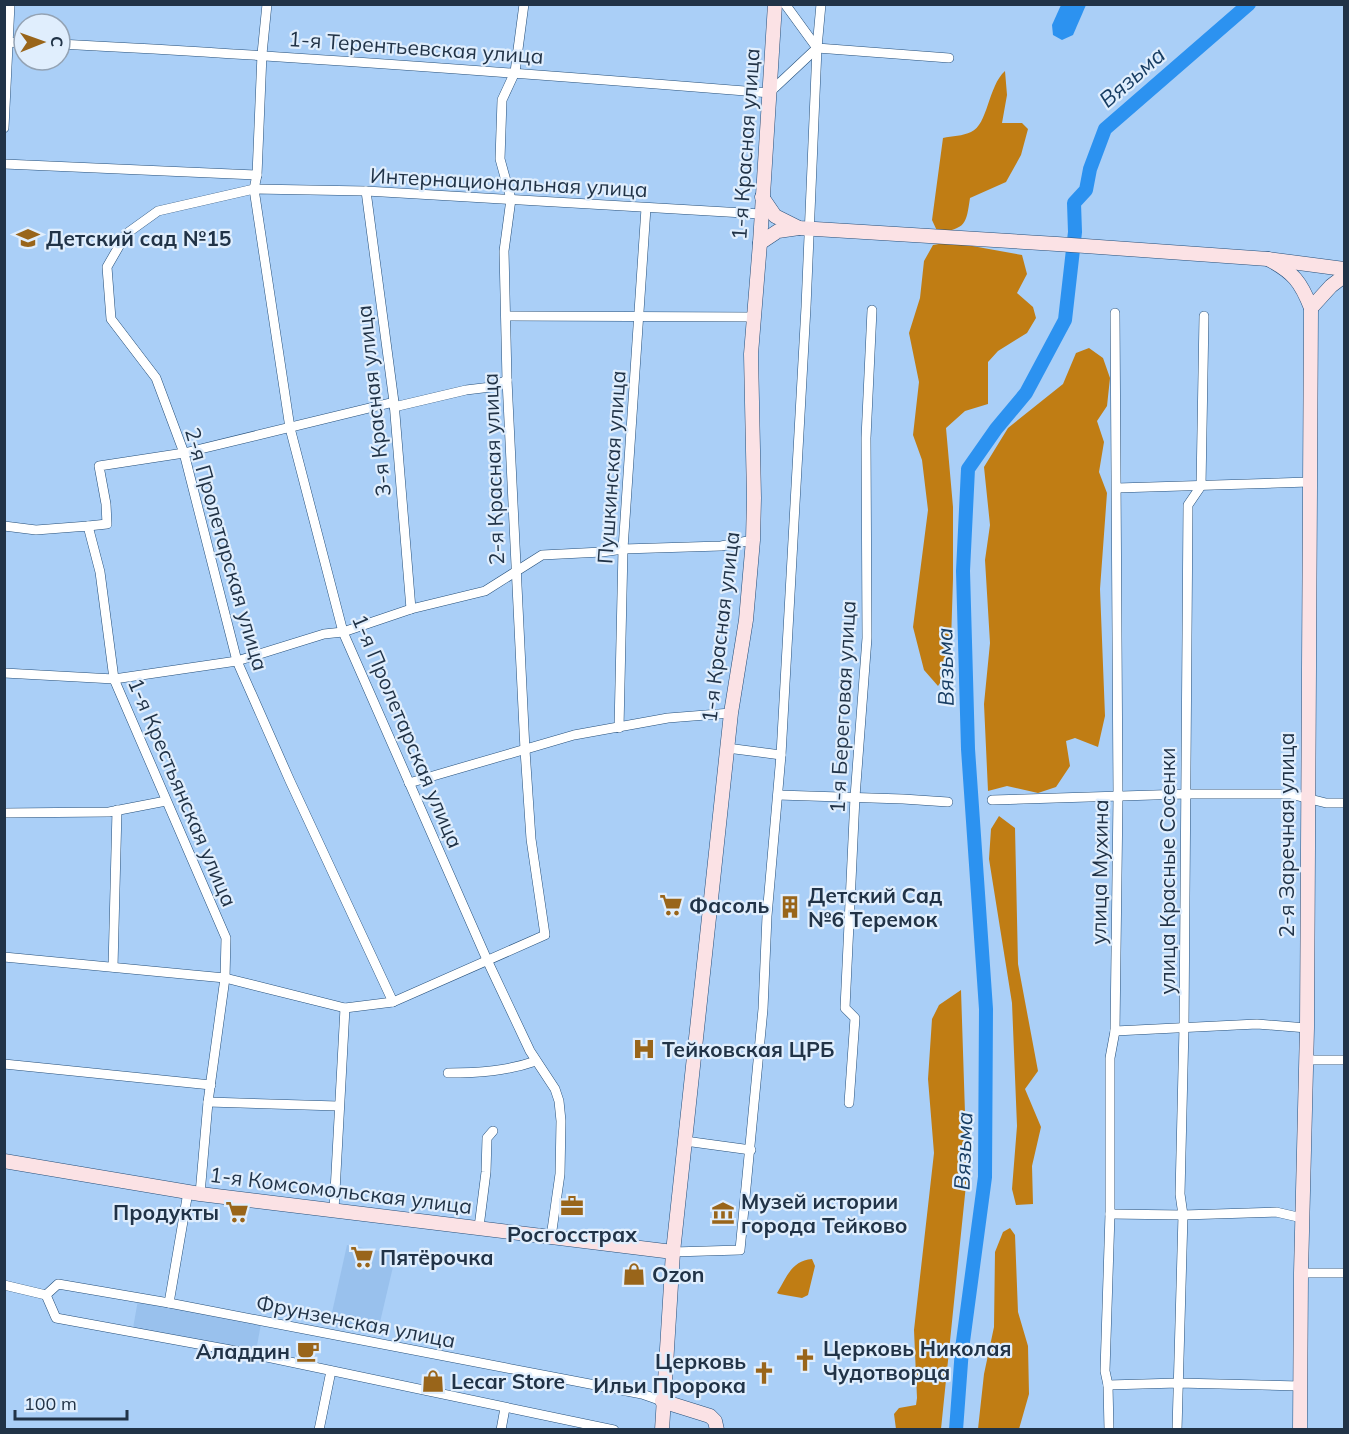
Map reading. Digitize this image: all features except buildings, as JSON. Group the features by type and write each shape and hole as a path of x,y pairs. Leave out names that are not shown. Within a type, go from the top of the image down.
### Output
{"main road":[{"name":"1-я Красная улица","path":"662,1430 662,1401 674,1252 727,748 746,620 753,540 751,354 775,4"},
{"path":"762,197 775,216 804,228"},
{"path":"760,243 777,231 804,228 1268,259 1344,269"},
{"name":"2-я Заречная улица","path":"1268,259 1286,269 1297,280 1311,308 1307,1028 1300,1430"},
{"path":"1311,308 1331,286 1344,276"},
{"name":"1-я Комсомольская улица","path":"4,1161 194,1193 674,1252"},
{"path":"662,1401 710,1416 716,1425"}],"street":[{"path":"4,128 10,4"},
{"name":"1-я Пролетарская улица","path":"267,4 262,54 257,175 254,189 291,428 343,632 488,962 536,1061 555,1089 559,1101 560,1174 551,1237"},
{"name":"2-я Красная улица","path":"488,962 545,935 531,839 525,750 507,380 504,251 511,199 500,159 502,100 515,72 524,4"},
{"path":"785,4 817,48"},
{"path":"674,1252 740,1250 763,1009 767,916 781,755 806,318 804,228 820,4"},
{"name":"1-я Терентьевская улица","path":"72,45 262,54 769,93"},
{"path":"769,93 817,48 949,58"},
{"path":"4,164 257,175"},
{"name":"Интернациональная улица","path":"254,189 366,191 761,214"},
{"name":"2-я Пролетарская улица","path":"254,189 158,211 126,234 107,267 111,319 156,378 184,453 237,661 393,1002"},
{"name":"3-я Красная улица","path":"366,191 394,404 411,609"},
{"name":"Пушкинская улица","path":"619,728 623,549 646,208"},
{"name":"1-я Береговая улица","path":"849,1103 855,1018 845,1008 855,797 867,638 866,438 872,310"},
{"name":"улица Мухина","path":"1109,1430 1108,1385 1105,1371 1110,1214 1110,1058 1115,1031 1118,797 1115,313"},
{"path":"506,316 754,317"},
{"name":"улица Красные Сосенки","path":"1177,1430 1184,1215 1180,1194 1184,1028 1188,505 1202,486 1204,316"},
{"path":"4,526 36,530 107,524 99,466 184,453 394,404 491,387 507,380"},
{"path":"1117,488 1309,482"},
{"name":"1-я Крестьянская улица","path":"88,526 100,572 114,680 226,938 225,978 194,1193 169,1303"},
{"path":"4,673 114,680 237,661 324,634 343,632 411,609 485,591 543,555 623,549 721,546 753,540"},
{"path":"409,783 574,735 668,718 731,713"},
{"path":"727,748 781,755"},
{"path":"992,800 1186,794 1290,794 1326,803 1344,803"},
{"path":"778,795 948,802"},
{"path":"4,813 117,810 166,801"},
{"path":"113,967 117,810"},
{"path":"4,957 225,978 345,1008 393,1002 488,962"},
{"path":"334,1210 345,1008"},
{"path":"1115,1031 1257,1024 1307,1028"},
{"path":"1306,1060 1344,1060"},
{"path":"448,1072 483,1073 518,1067 536,1061"},
{"path":"4,1064 210,1085"},
{"path":"208,1102 338,1106"},
{"path":"479,1227 486,1172 487,1138 493,1131"},
{"path":"686,1140 751,1150"},
{"path":"1110,1214 1184,1215 1276,1212 1302,1218"},
{"path":"1301,1273 1344,1273"},
{"name":"Фрунзенская улица","path":"46,1295 58,1284 169,1303 642,1394 662,1401"},
{"path":"4,1285 46,1295 56,1318 248,1353 614,1430"},
{"path":"319,1430 331,1371"},
{"path":"1108,1385 1179,1383 1300,1386"},
{"path":"501,1430 505,1408"}],"shaded area":[{"path":"1005,71 1007,95 1002,123 1022,123 1028,129 1021,155 1006,182 970,198 966,220 963,224 938,233 932,220 943,138 965,134 977,128 985,114 995,86"},
{"path":"950,242 1022,255 1027,274 1017,293 1033,307 1036,318 1027,333 998,351 988,362 988,404 965,411 946,428 953,507 953,579 951,642 946,674 938,686 924,670 913,627 928,510 922,460 913,435 919,382 909,333 920,298 924,261 933,245"},
{"path":"1089,348 1103,358 1110,378 1107,406 1097,421 1104,442 1099,472 1107,493 1100,589 1105,716 1098,747 1075,738 1066,741 1070,766 1056,787 1038,793 1007,786 988,791 984,704 990,643 985,560 990,525 984,467 1008,428 1063,384 1076,353"},
{"path":"999,816 1015,828 1018,964 1038,1071 1025,1089 1041,1127 1032,1166 1033,1204 1016,1205 1012,1189 1017,1126 1012,1003 989,859 991,829"},
{"path":"961,990 967,1175 941,1429 896,1429 894,1414 899,1408 916,1405 917,1398 914,1330 934,1153 928,1079 932,1019 939,1005"},
{"path":"1010,1228 1015,1235 1018,1312 1028,1346 1029,1394 1019,1429 978,1429 984,1374 994,1327 995,1252 1003,1232"},
{"path":"347,1245 396,1254 377,1335 329,1326"},
{"path":"812,1259 815,1266 808,1295 802,1298 777,1293 794,1266"},
{"path":"138,1300 261,1324 256,1351 133,1328"}],"water":[{"path":"1061,5 1086,5 1073,35 1062,40 1053,35 1052,25"}],"waterway":[{"name":"Вязьма","path":"956,1430 962,1349 985,1177 986,1009 968,749 963,571 968,469 996,429 1026,393 1065,320 1075,232 1074,203 1086,190 1090,169 1105,129 1249,4"}],"place":[{"name":"Детский сад №15","path":"28,238"},
{"name":"Фасоль","path":"671,905"},
{"name":"Детский Сад №6 Теремок","path":"790,907"},
{"name":"Тейковская ЦРБ","path":"644,1049"},
{"name":"Росгосстрах","path":"572,1206"},
{"name":"Продукты","path":"237,1212"},
{"name":"Музей истории города Тейково","path":"723,1213"},
{"name":"Пятёрочка","path":"362,1257"},
{"name":"Ozon","path":"634,1274"},
{"name":"Аладдин","path":"308,1351"},
{"name":"Церковь Николая Чудотворца","path":"805,1360"},
{"name":"Церковь Ильи Пророка","path":"764,1373"},
{"name":"Lecar Store","path":"433,1381"}]}
